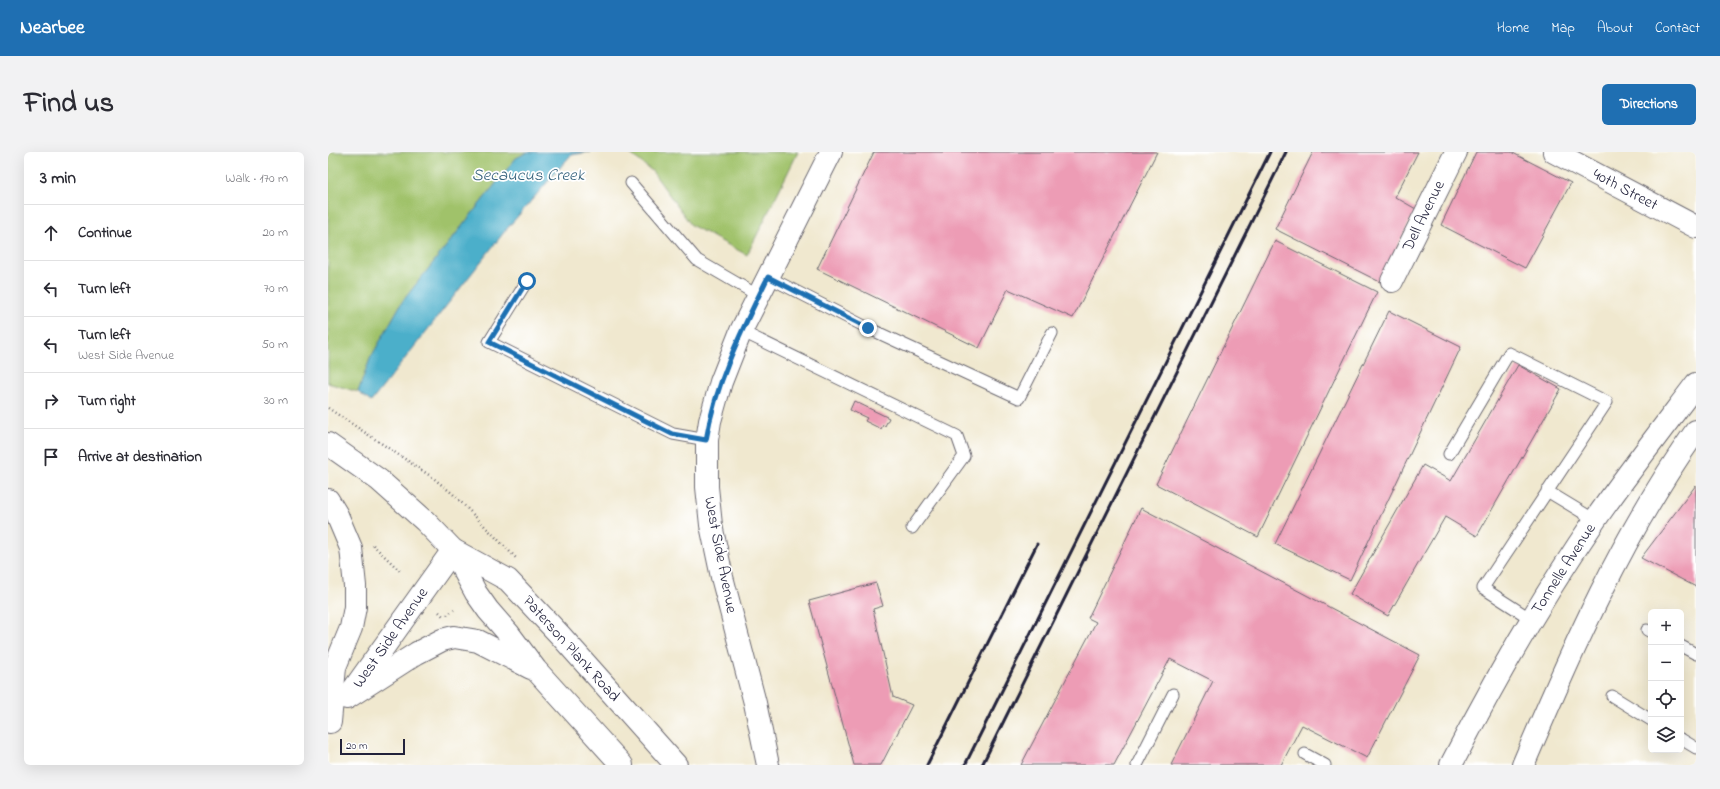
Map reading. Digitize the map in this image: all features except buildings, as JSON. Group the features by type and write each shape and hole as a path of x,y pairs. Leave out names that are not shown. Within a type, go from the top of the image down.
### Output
{"main road":[{"name":"West Side Avenue","path":"768,765 755,704 722,577 711,525 707,487 706,440 714,401 741,330 830,152"},
{"name":"Dell Avenue","path":"1392,281 1456,152"},
{"name":"40th Street","path":"1554,152 1696,227"},
{"name":"Tonnelle Avenue","path":"1451,765 1531,619 1595,520 1696,384"},
{"path":"1523,765 1569,660 1618,559 1673,463 1696,431"},
{"name":"Paterson Plank Road","path":"328,444 384,485 425,521 453,550 476,593 488,610 510,634 536,670 622,765"},
{"path":"328,500 351,548 355,586 355,607 351,628 335,667 329,724"},
{"name":"West Side Avenue","path":"329,724 453,550"},
{"name":"Paterson Plank Road","path":"453,550 508,580 560,635 676,765"},
{"path":"347,698 417,653 442,640 454,637 478,641 536,670"}],"lane":[{"path":"631,183 697,260 759,296"},
{"path":"768,277 868,328 1019,398 1052,333"},
{"path":"527,281 489,342 672,434 706,440"},
{"path":"741,330 957,436 964,456 912,528"},
{"path":"1449,454 1509,353 1607,402 1483,588 1531,619"},
{"path":"1547,491 1595,520"},
{"path":"1684,648 1696,654"},
{"path":"1137,765 1174,694"},
{"path":"1612,696 1648,718"},
{"path":"1684,740 1696,748"},
{"path":"1305,754 1325,765"}],"path":[{"path":"328,408 432,477 453,494 519,561"},
{"path":"371,543 402,572"}],"green space":[{"path":"328,152 528,152 516,158 402,302 370,359 358,392 328,383"},
{"path":"628,152 798,152 747,255 691,225 652,171"}],"water":[{"name":"Secaucus Creek","path":"528,152 590,152 571,155 505,231 371,402 358,392 370,359 402,302 516,158"}],"railway":[{"path":"965,765 1270,152"},
{"path":"982,765 1286,152"},
{"path":"927,765 1037,544"}],"route":[{"path":"527,281 489,342 672,434 706,440 714,401 728,362 741,330 768,277 868,328"}]}
